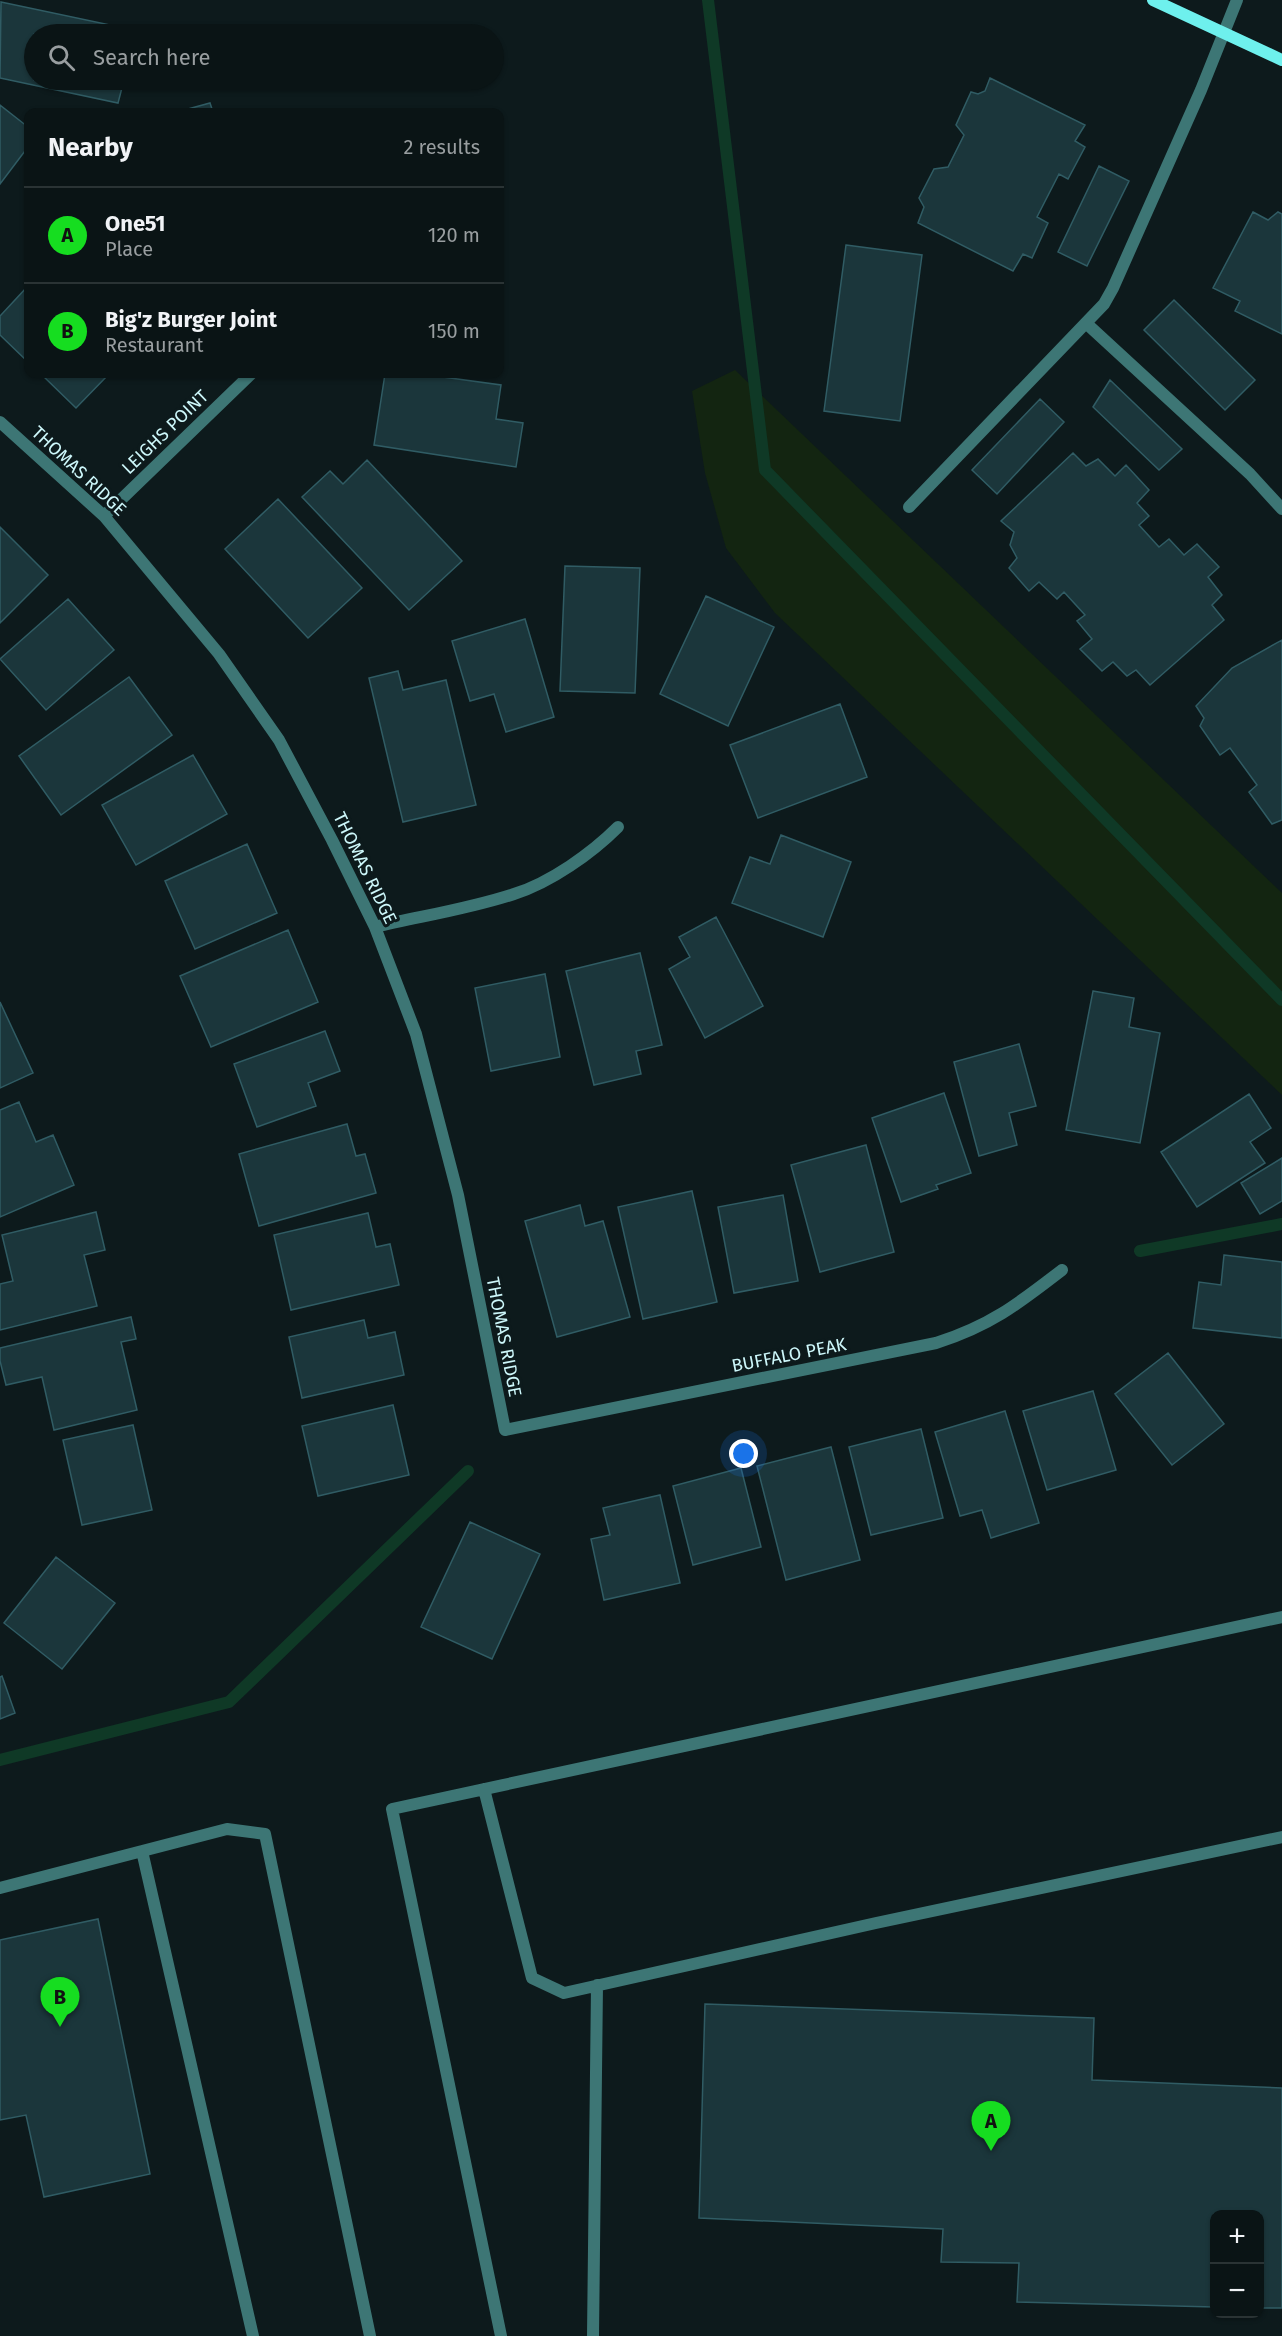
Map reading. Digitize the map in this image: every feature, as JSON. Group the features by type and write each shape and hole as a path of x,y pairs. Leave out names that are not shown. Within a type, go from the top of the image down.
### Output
{"street":[{"path":"1153,0 1282,60"},
{"path":"909,507 1104,304 1113,288 1237,0"},
{"path":"1087,324 1250,474 1282,509"},
{"name":"LEIGHS POINT","path":"104,516 247,378"},
{"name":"THOMAS RIDGE","path":"0,422 104,516 219,654 279,740 333,840 375,927 416,1034 458,1195 504,1430"},
{"path":"375,927 516,894 561,871 602,844 618,827"},
{"name":"BUFFALO PEAK","path":"504,1430 936,1343 968,1333 994,1320 1062,1270"},
{"path":"501,2336 392,1809 1282,1617"},
{"path":"484,1789 532,1978 564,1993 888,1920 1282,1837"},
{"path":"0,1888 227,1829 265,1834 370,2336"},
{"path":"142,1851 254,2336"},
{"path":"593,2336 597,1985"}],"green space":[{"path":"735,370 1282,893 1282,1095 775,613 726,548 705,473 692,391"}],"building":[{"path":"1,2 106,24 24,24 24,83 0,78"},
{"path":"990,78 1085,125 1075,141 1085,147 1068,179 1059,174 1037,217 1048,223 1032,258 1023,254 1013,271 918,223 924,207 919,198 934,169 948,167 964,135 956,125 971,92 978,94 985,91"},
{"path":"57,90 121,90 118,103"},
{"path":"210,103 212,108 192,108"},
{"path":"0,105 24,124 24,152 0,184"},
{"path":"1099,166 1129,181 1087,266 1058,252"},
{"path":"1253,212 1268,220 1278,212 1282,214 1282,334 1235,311 1240,301 1213,288"},
{"path":"846,245 922,255 900,421 824,411"},
{"path":"24,290 24,358 0,335 0,316"},
{"path":"1174,300 1255,380 1225,410 1144,330"},
{"path":"45,378 105,378 76,408"},
{"path":"384,378 450,378 501,385 496,419 523,423 516,467 374,445"},
{"path":"1110,380 1182,449 1159,470 1093,407"},
{"path":"1040,399 1064,422 997,494 972,470"},
{"path":"1073,453 1086,466 1098,459 1115,476 1126,465 1149,490 1137,503 1149,516 1139,525 1159,547 1169,539 1184,555 1197,544 1219,567 1208,577 1222,595 1212,605 1224,620 1150,685 1136,670 1127,676 1113,662 1102,671 1080,649 1092,639 1077,621 1085,615 1064,592 1057,599 1039,582 1029,591 1009,568 1017,558 1010,545 1014,532 1001,521"},
{"path":"367,460 462,561 409,610 302,497 330,471 343,484"},
{"path":"278,499 362,588 308,638 225,549"},
{"path":"0,527 48,575 0,623"},
{"path":"565,566 640,568 635,693 560,691"},
{"path":"706,596 774,627 728,726 660,694"},
{"path":"68,599 114,650 46,710 0,659"},
{"path":"525,619 554,717 506,732 494,694 470,701 452,641"},
{"path":"1282,640 1282,820 1272,824 1249,792 1257,785 1230,748 1220,755 1200,726 1204,718 1196,706 1232,668"},
{"path":"398,671 403,690 446,680 476,805 403,822 369,678"},
{"path":"129,677 172,735 61,815 19,756"},
{"path":"840,704 867,777 758,818 730,745"},
{"path":"193,755 227,814 136,865 102,805"},
{"path":"781,835 851,862 823,937 732,903 750,857 770,864"},
{"path":"247,844 277,913 195,949 165,881"},
{"path":"716,917 763,1006 705,1038 669,969 690,957 679,937"},
{"path":"288,930 318,1002 211,1047 180,976"},
{"path":"640,953 662,1045 636,1051 641,1074 594,1085 566,971"},
{"path":"545,974 560,1057 491,1071 475,988"},
{"path":"1093,991 1134,998 1129,1027 1160,1033 1140,1143 1066,1130"},
{"path":"0,1002 33,1073 0,1088"},
{"path":"325,1031 340,1071 308,1083 316,1106 257,1127 234,1064"},
{"path":"1019,1044 1036,1106 1009,1113 1017,1145 979,1156 954,1062"},
{"path":"944,1093 971,1173 936,1185 938,1189 901,1202 872,1118"},
{"path":"1249,1094 1271,1128 1250,1142 1265,1163 1197,1207 1161,1152"},
{"path":"19,1102 36,1142 53,1135 74,1185 0,1217 0,1110"},
{"path":"347,1124 356,1156 365,1154 376,1193 259,1226 239,1154"},
{"path":"866,1145 894,1252 820,1272 791,1165"},
{"path":"1282,1158 1282,1201 1260,1214 1241,1183"},
{"path":"692,1191 717,1302 643,1319 618,1207"},
{"path":"783,1195 798,1281 734,1293 718,1207"},
{"path":"580,1205 585,1226 603,1221 630,1317 557,1337 525,1221"},
{"path":"96,1212 105,1250 84,1255 97,1306 0,1330 0,1284 13,1281 2,1235"},
{"path":"368,1213 376,1247 390,1244 399,1285 291,1310 274,1235"},
{"path":"1224,1255 1282,1262 1282,1338 1193,1328 1199,1282 1221,1285"},
{"path":"131,1317 136,1339 121,1342 137,1410 54,1430 42,1377 6,1385 0,1361 0,1348"},
{"path":"364,1320 368,1338 395,1332 404,1375 302,1398 289,1337"},
{"path":"1168,1353 1224,1424 1172,1465 1115,1394"},
{"path":"1093,1391 1116,1470 1047,1490 1023,1411"},
{"path":"393,1405 409,1475 318,1496 302,1426"},
{"path":"1005,1411 1039,1523 991,1538 982,1510 960,1516 935,1432"},
{"path":"133,1425 152,1510 82,1525 63,1440"},
{"path":"921,1429 943,1518 871,1535 849,1447"},
{"path":"831,1447 860,1560 786,1580 757,1466"},
{"path":"741,1468 761,1547 693,1565 673,1486"},
{"path":"660,1495 680,1583 604,1600 591,1539 610,1535 603,1508"},
{"path":"470,1522 540,1554 492,1659 421,1627"},
{"path":"56,1557 115,1603 62,1669 4,1623"},
{"path":"2,1676 15,1713 0,1719 0,1677"},
{"path":"98,1919 150,2174 44,2197 26,2115 0,2120 0,1940"},
{"path":"705,2004 1094,2018 1092,2080 1282,2088 1282,2308 1264,2308 1264,2210 1210,2210 1210,2307 1017,2302 1019,2263 941,2262 943,2229 699,2218"}],"waterway":[{"path":"708,0 765,470 1282,1000"},
{"path":"1140,1251 1282,1224"},
{"path":"0,1760 229,1702 468,1471"}],"place":[{"name":"Big'z Burger Joint","path":"60,2027"},
{"name":"One51","path":"991,2151"}]}
